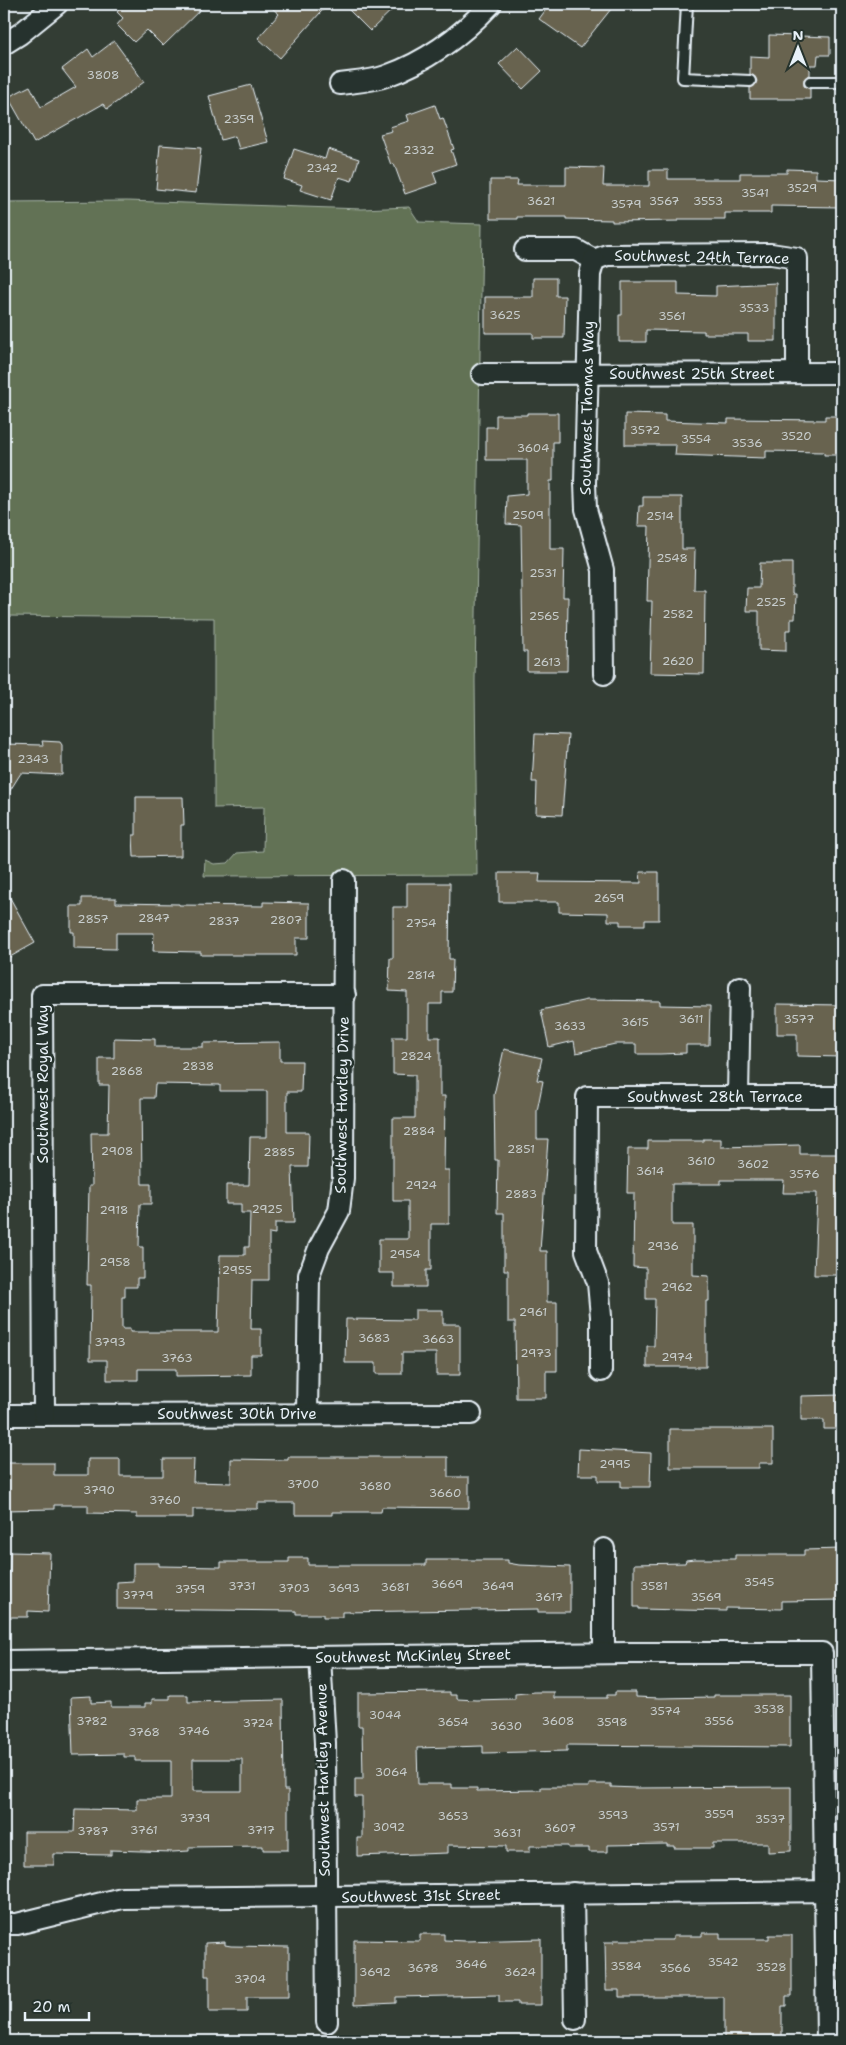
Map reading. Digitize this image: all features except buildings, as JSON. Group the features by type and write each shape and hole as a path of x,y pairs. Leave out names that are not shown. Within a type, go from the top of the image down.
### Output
{"street":[{"path":"4,44 27,29 57,4"},
{"path":"340,84 385,76 428,57 479,18 491,4"},
{"name":"Southwest 24th Terrace","path":"525,250 576,250 594,260 607,255 771,254 797,258 797,373"},
{"name":"Southwest Thomas Way","path":"594,260 590,274 585,483 586,509 603,570 604,674"},
{"name":"Southwest 25th Street","path":"482,374 842,373"},
{"name":"Southwest Hartley Drive","path":"307,1414 309,1275 319,1248 339,1211 343,1178 344,880"},
{"path":"738,1096 740,987"},
{"name":"Southwest Royal Way","path":"44,1415 42,995 345,995"},
{"name":"Southwest 28th Terrace","path":"601,1371 601,1316 598,1283 586,1251 587,1097 842,1097"},
{"name":"Southwest 30th Drive","path":"4,1415 471,1414"},
{"path":"604,1549 604,1653"},
{"name":"Southwest McKinley Street","path":"4,1661 604,1653 822,1653 833,1891"},
{"name":"Southwest Hartley Avenue","path":"320,1657 325,1743 327,2022"},
{"path":"827,2041 833,1891"},
{"name":"Southwest 31st Street","path":"4,1924 17,1924 122,1898 833,1891"},
{"path":"573,1893 575,2019"}],"lane":[{"path":"687,4 683,78 750,81"},
{"path":"810,82 842,82"}],"green space":[{"path":"127,201 362,209 409,207 419,222 482,224 475,681 477,875 204,876 205,860 214,864 228,863 237,853 263,851 264,807 214,808 214,618 4,616 4,202"}]}
